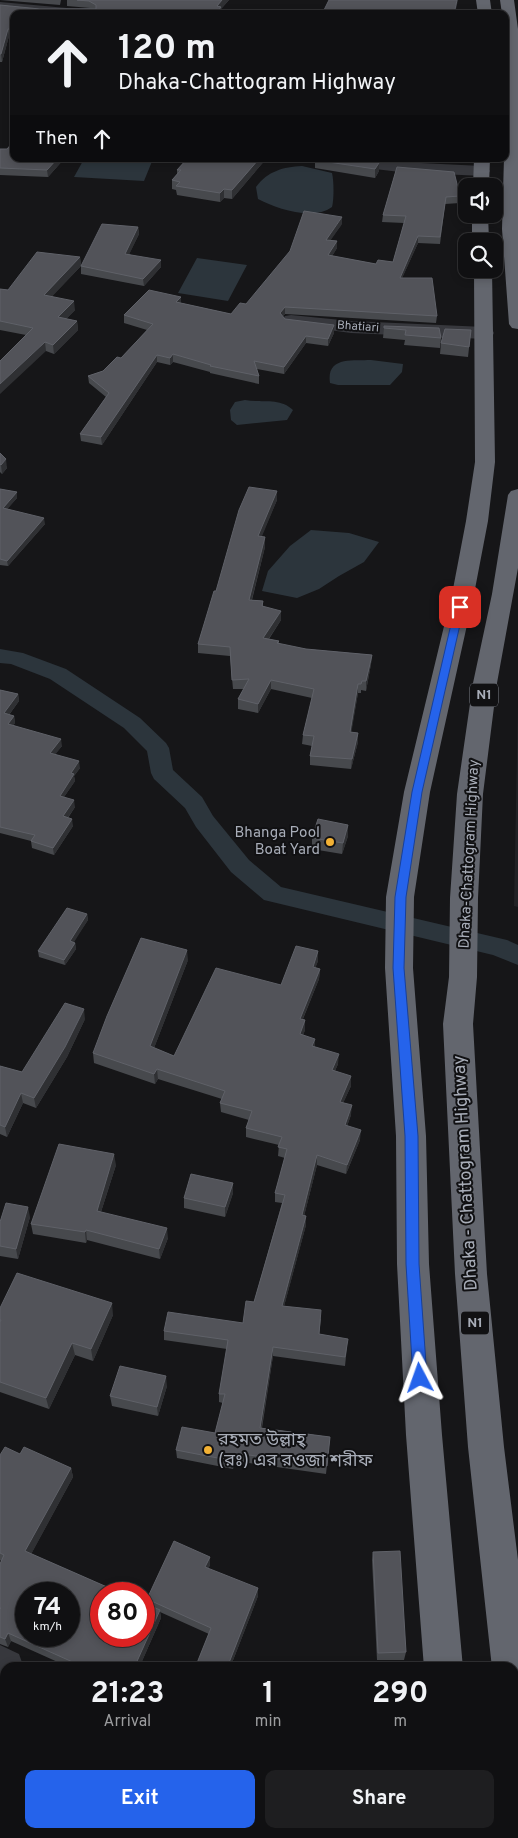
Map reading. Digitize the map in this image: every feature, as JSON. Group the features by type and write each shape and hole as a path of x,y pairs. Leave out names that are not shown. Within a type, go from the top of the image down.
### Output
{"highway":[{"path":"509,11 516,50 510,229 518,324"},
{"path":"444,1662 424,1435 413,1264 411,1136 398,968 400,897 417,792 464,589 477,521 485,462 483,278"},
{"name":"Dhaka-Chattogram Highway","path":"463,977 464,898 470,794 485,683 503,594 518,495"},
{"name":"Dhaka - Chattogram Highway","path":"463,977 458,1024 471,1274 486,1446 511,1662"}],"street":[{"path":"0,6 44,10"},
{"path":"358,162 400,167 482,172"},
{"name":"Bhatiari","path":"291,320 351,327 485,333"}],"shaded area":[{"path":"82,162 152,162 144,181 74,177"},
{"path":"302,166 332,173 332,207 315,213 295,212 258,199 256,187 266,177 288,167"},
{"path":"197,258 247,265 228,301 178,293"},
{"path":"371,360 403,364 402,372 390,385 338,385 330,383 330,374 336,364 349,361"},
{"path":"245,400 282,403 293,410 287,420 237,425 231,420 230,410 235,402"},
{"path":"311,530 349,533 379,542 364,562 319,589 297,598 262,591 268,571 290,546"},
{"path":"518,703 518,907 514,906"}],"building":[{"path":"77,0 222,0 217,6 221,7 219,10 10,10 10,29 8,29 0,54 0,5 40,9 96,9 96,5 89,1"},
{"path":"329,0 457,0 455,10 324,10"},
{"path":"10,146 10,162 54,162 47,170 0,168 0,149 7,149"},
{"path":"184,162 256,162 232,190 224,189 220,193 176,186 180,182 172,180 181,170 177,170"},
{"path":"328,162 379,163 375,169"},
{"path":"397,167 454,172 458,196 446,197 440,237 418,236 400,278 432,278 437,316 285,307 280,313 285,319 334,325 328,339 306,336 284,367 254,361 259,376 210,366 173,354 170,358 157,355 101,437 80,434 109,393 88,376 103,371 117,357 121,358 153,324 124,315 149,290 181,297 176,302 231,314 240,303 246,304 290,251 304,211 342,217 326,240 337,241 328,255 376,264 378,260 393,262 406,216 383,215"},
{"path":"102,224 138,227 125,254 161,260 143,279 81,266"},
{"path":"37,252 80,257 44,295 74,301 58,317 77,321 53,345 45,342 0,384 0,361 33,328 0,321 0,289 8,290"},
{"path":"384,326 439,328 441,338 405,335 406,330 384,328"},
{"path":"445,329 471,330 469,347 441,343"},
{"path":"0,453 6,459 1,465 0,464"},
{"path":"249,487 277,491 258,536 265,537 249,600 263,601 262,606 281,611 263,638 306,649 372,655 366,681 358,684 350,732 358,733 352,759 310,756 314,736 303,735 314,689 271,680 258,704 238,699 249,679 232,680 230,647 198,644 214,591 216,591 239,510"},
{"path":"0,489 17,492 3,508 44,518 7,561 0,559"},
{"path":"0,690 18,694 4,713 14,716 8,724 61,739 50,753 79,761 71,773 74,774 60,796 74,800 63,816 72,819 53,848 31,841 35,835 0,827"},
{"path":"318,819 348,825 343,843 312,838"},
{"path":"67,908 87,914 70,941 75,943 64,960 38,951"},
{"path":"141,938 187,950 150,1046 174,1056 216,968 281,985 296,946 318,951 313,967 320,969 300,1019 305,1020 300,1034 315,1039 312,1046 339,1054 332,1070 351,1076 340,1102 352,1105 345,1125 361,1130 347,1165 317,1155 302,1215 306,1216 282,1306 321,1310 319,1334 348,1339 345,1357 273,1347 260,1428 330,1437 327,1466 235,1453 233,1461 176,1450 182,1427 215,1433 225,1394 219,1394 228,1340 164,1331 168,1312 243,1323 246,1301 254,1302 285,1195 275,1193 287,1149 278,1147 282,1137 246,1128 252,1111 220,1103 225,1091 157,1069 154,1074 93,1053"},
{"path":"65,1003 84,1009 65,1047 34,1098 21,1093 5,1127 0,1125 0,1066 22,1072"},
{"path":"59,1144 114,1154 97,1211 167,1228 159,1249 86,1230 85,1232 31,1224"},
{"path":"191,1174 233,1183 225,1207 184,1198"},
{"path":"6,1203 28,1207 16,1249 0,1246 0,1222"},
{"path":"17,1273 112,1303 91,1349 72,1343 46,1398 0,1382 0,1308"},
{"path":"120,1366 166,1376 157,1407 110,1396"},
{"path":"5,1447 20,1454 24,1447 71,1468 25,1551 96,1582 90,1582 90,1647 143,1647 137,1662 73,1662 39,1647 80,1647 80,1582 15,1582 15,1636 8,1633 5,1639 0,1637 0,1564 4,1555 0,1553 0,1455"},
{"path":"174,1541 210,1557 205,1567 258,1588 229,1662 197,1662 211,1628 155,1603 155,1582"},
{"path":"400,1551 406,1652 378,1653 373,1552"},
{"path":"155,1608 160,1610 155,1621"}],"waterway":[{"path":"0,656 15,658 58,674 132,723 158,748 162,773 194,803 204,821 240,866 273,894 498,947 518,955"}],"place":[{"name":"Bhanga Pool Boat Yard","path":"330,842"},
{"name":"রহমত উল্লাহ্‌ (রঃ) এর রওজা শরীফ","path":"208,1450"}],"route":[{"path":"420,1378 413,1264 411,1136 398,968 400,897 417,792 460,607"}]}
